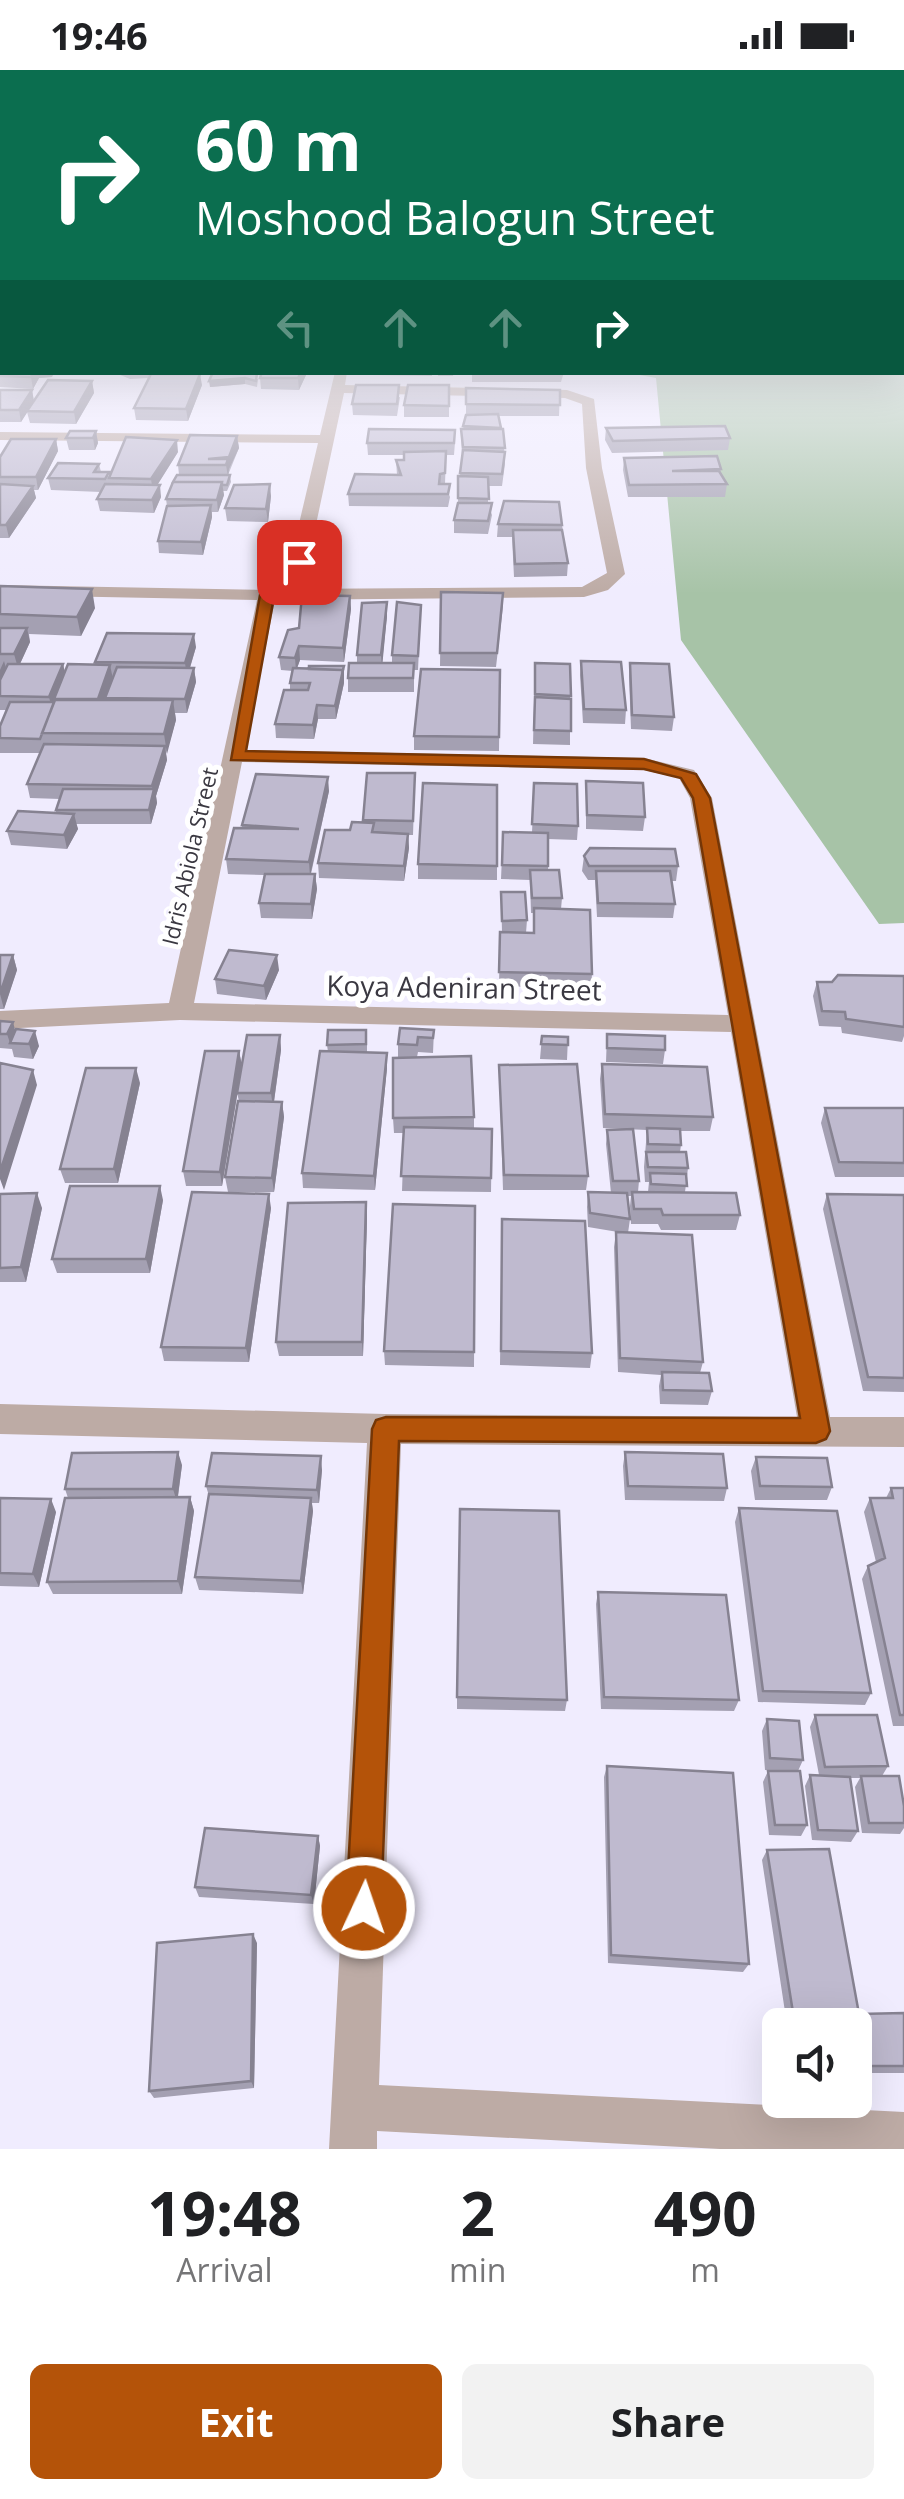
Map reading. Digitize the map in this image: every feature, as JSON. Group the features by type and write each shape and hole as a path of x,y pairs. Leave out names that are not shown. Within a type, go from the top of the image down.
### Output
{"street":[{"path":"180,1011 267,595 286,582 299,562 335,400"},
{"path":"0,590 267,595 584,592 602,586 616,574 594,468 589,402 583,400"},
{"path":"0,436 328,439"},
{"name":"Idris Abiola Street","path":"180,1011 237,756 267,595"},
{"path":"237,756 644,764 687,774 702,798 816,1431"},
{"name":"Koya Adeniran Street","path":"0,1020 180,1011 745,1024"},
{"path":"0,1419 386,1429 904,1432"},
{"path":"386,1429 354,2128 904,2135"}],"green space":[{"path":"658,400 904,400 904,923 879,924 681,640"}],"building":[{"path":"0,400 25,400 19,410 0,410"},
{"path":"34,400 81,400 74,412 27,411"},
{"path":"138,400 190,400 186,409 134,408"},
{"path":"353,400 397,400 397,404 352,404"},
{"path":"405,400 449,400 449,406 404,405"},
{"path":"466,400 560,400 560,405 466,404"},
{"path":"498,414 501,428 463,426 466,415"},
{"path":"725,426 730,438 613,441 606,428"},
{"path":"369,429 455,430 454,443 367,443"},
{"path":"461,429 503,429 505,448 463,447"},
{"path":"70,431 96,431 93,438 66,438"},
{"path":"190,435 237,436 229,457 208,459 228,459 226,465 178,465"},
{"path":"126,437 177,440 151,479 109,478"},
{"path":"11,439 56,439 36,477 0,477 0,457"},
{"path":"463,450 505,452 502,474 460,473"},
{"path":"446,451 445,473 440,474 439,484 450,484 448,494 348,494 355,474 401,475 396,460 404,460 404,452"},
{"path":"717,456 721,469 672,471 719,471 727,484 629,485 624,458"},
{"path":"58,463 99,464 94,472 109,472 105,479 48,478"},
{"path":"177,475 230,475 227,485 222,485 173,482"},
{"path":"458,476 488,477 489,499 458,498"},
{"path":"173,482 222,482 217,500 166,499"},
{"path":"0,484 33,486 6,525 0,525"},
{"path":"105,484 160,485 152,500 97,499"},
{"path":"270,484 266,509 225,508 234,485"},
{"path":"504,501 559,502 562,525 498,524"},
{"path":"458,503 492,503 488,521 454,520"},
{"path":"211,505 201,542 158,541 167,506"},
{"path":"513,530 562,530 568,563 515,564"},
{"path":"0,586 92,589 77,617 0,614"},
{"path":"441,592 503,593 497,653 440,653"},
{"path":"302,595 350,596 343,648 299,646 295,658 279,657 288,630 299,628"},
{"path":"387,602 381,655 357,655 362,603"},
{"path":"397,602 421,605 418,656 392,655"},
{"path":"0,628 27,628 14,654 0,654"},
{"path":"107,633 194,634 185,663 95,662"},
{"path":"581,661 621,662 626,710 584,709"},
{"path":"349,663 414,663 413,678 348,678"},
{"path":"535,663 570,664 571,696 535,694"},
{"path":"630,663 669,664 674,717 632,715"},
{"path":"8,664 63,664 49,697 0,696 0,680"},
{"path":"68,664 110,665 98,699 54,699"},
{"path":"309,666 344,666 343,670"},
{"path":"117,667 194,668 185,699 105,698"},
{"path":"293,668 343,670 335,706 317,705 313,725 275,724 284,690 308,690 310,683 290,683"},
{"path":"421,669 500,670 499,737 414,736"},
{"path":"535,697 571,699 571,731 534,730"},
{"path":"55,700 173,700 164,734 42,733"},
{"path":"10,702 54,702 40,739 0,738 0,726"},
{"path":"44,744 165,746 152,786 27,784"},
{"path":"367,773 415,773 413,821 363,820"},
{"path":"256,774 328,777 309,862 226,859 234,828 299,829 242,825"},
{"path":"586,781 643,783 645,817 587,815"},
{"path":"423,783 497,785 497,866 418,864"},
{"path":"534,783 577,784 578,826 532,824"},
{"path":"63,789 154,789 149,810 56,810"},
{"path":"18,811 74,814 64,835 7,831"},
{"path":"352,822 374,823 372,832 408,834 404,866 318,863 325,830 350,830"},
{"path":"503,832 548,833 548,866 502,865"},
{"path":"590,848 675,849 678,866 589,866 584,856"},
{"path":"530,870 559,870 562,898 532,898"},
{"path":"596,871 670,871 675,904 598,903"},
{"path":"265,874 315,874 311,904 259,903"},
{"path":"501,892 525,892 527,920 502,921"},
{"path":"534,908 590,910 592,974 499,972 500,932 534,933"},
{"path":"229,950 277,955 264,986 215,979"},
{"path":"0,955 13,955 0,994"},
{"path":"838,975 904,976 904,1027 846,1019 845,1012 822,1011 817,982 832,982"},
{"path":"0,1021 13,1022 7,1034 0,1034"},
{"path":"400,1028 434,1030 433,1038 418,1037 417,1045 398,1044"},
{"path":"16,1029 35,1031 29,1044 10,1043"},
{"path":"328,1030 366,1030 366,1044 327,1045"},
{"path":"607,1034 665,1036 665,1050 607,1048"},
{"path":"247,1035 280,1035 271,1093 237,1093"},
{"path":"542,1036 568,1037 568,1045 541,1044"},
{"path":"205,1051 239,1051 220,1172 183,1171"},
{"path":"320,1051 387,1053 374,1176 302,1173"},
{"path":"471,1056 474,1117 393,1118 393,1058"},
{"path":"0,1063 33,1070 0,1172"},
{"path":"577,1064 588,1176 504,1175 499,1065"},
{"path":"602,1064 707,1067 713,1117 605,1114"},
{"path":"86,1068 136,1068 114,1169 60,1169"},
{"path":"238,1101 282,1102 272,1178 225,1177"},
{"path":"825,1108 904,1108 904,1163 839,1162"},
{"path":"404,1127 492,1129 491,1178 401,1176"},
{"path":"647,1128 680,1129 681,1145 648,1144"},
{"path":"633,1129 639,1181 613,1181 607,1130"},
{"path":"646,1152 686,1152 688,1168 648,1167"},
{"path":"650,1173 686,1174 687,1186 651,1184"},
{"path":"70,1186 160,1186 146,1259 52,1259"},
{"path":"192,1192 269,1194 246,1348 161,1347"},
{"path":"588,1192 627,1193 630,1219 590,1213"},
{"path":"632,1192 736,1193 740,1215 663,1215 661,1209 634,1209"},
{"path":"37,1193 21,1267 0,1268 0,1194"},
{"path":"827,1194 904,1195 904,1378 868,1377"},
{"path":"366,1202 362,1342 276,1342 288,1203"},
{"path":"393,1204 475,1206 474,1352 384,1351"},
{"path":"502,1219 585,1221 592,1353 501,1351"},
{"path":"616,1232 692,1235 703,1362 620,1358"},
{"path":"662,1372 709,1373 712,1391 663,1390"},
{"path":"178,1452 173,1489 65,1489 72,1453"},
{"path":"625,1452 723,1454 727,1488 628,1486"},
{"path":"212,1453 321,1456 317,1490 206,1486"},
{"path":"756,1457 827,1458 832,1487 760,1486"},
{"path":"891,1488 904,1488 904,1715 900,1715 868,1566 885,1558 870,1498 893,1498"},
{"path":"209,1494 311,1498 301,1581 195,1577"},
{"path":"190,1497 178,1581 47,1582 65,1498"},
{"path":"0,1498 51,1499 33,1574 0,1573"},
{"path":"739,1508 837,1511 871,1693 763,1691"},
{"path":"460,1509 559,1511 567,1700 457,1697"},
{"path":"598,1592 726,1595 739,1700 604,1697"},
{"path":"815,1715 877,1715 888,1766 825,1767"},
{"path":"767,1719 799,1721 803,1760 770,1758"},
{"path":"607,1766 733,1773 749,1964 611,1955"},
{"path":"768,1771 800,1771 807,1825 775,1825"},
{"path":"810,1775 850,1777 858,1831 818,1830"},
{"path":"861,1776 899,1776 904,1823 869,1823"},
{"path":"205,1828 318,1836 311,1895 195,1887"},
{"path":"829,1849 858,2008 792,2008 767,1850"},
{"path":"253,1934 251,2081 149,2091 157,1943"},
{"path":"904,2013 904,2066 872,2066 872,2014"}],"route":[{"path":"299,562 286,582 267,595 237,756 644,764 687,774 702,798 816,1431 386,1429 364,1908"}]}
